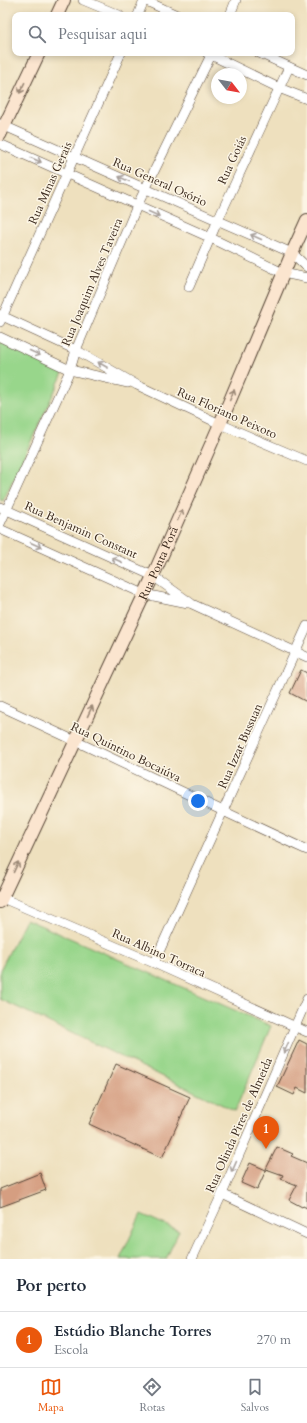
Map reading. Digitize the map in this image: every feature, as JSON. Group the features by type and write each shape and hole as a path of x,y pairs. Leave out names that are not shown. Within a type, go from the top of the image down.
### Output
{"street":[{"path":"58,12 64,0"},
{"path":"83,0 112,12"},
{"path":"139,12 144,0 170,12"},
{"path":"231,12 236,0"},
{"path":"1,128 37,56"},
{"name":"Rua Minas Gerais","path":"1,318 120,56"},
{"name":"Rua Joaquim Alves Taveira","path":"0,524 3,508 70,370 76,350 137,206 209,56"},
{"path":"214,56 279,88 307,99"},
{"path":"266,56 307,75"},
{"name":"Rua Goiás","path":"189,287 218,220 289,67"},
{"name":"Rua General Osório","path":"1,128 75,157 292,253 307,267"},
{"path":"0,144 211,238 283,273 307,278"},
{"name":"Rua Ponta Porã","path":"1,899 153,576 307,220"},
{"name":"Rua Floriano Peixoto","path":"1,318 76,350 137,385 220,424 307,461"},
{"name":"Rua Floriano Peixoto","path":"0,337 70,370 137,385"},
{"name":"Rua Benjamin Constant","path":"3,508 153,576 192,604 307,657"},
{"name":"Rua Benjamin Constant","path":"0,529 144,594 192,604"},
{"name":"Rua Izzat Bussuan","path":"154,963 307,626"},
{"name":"Rua Quintino Bocaiúva","path":"0,706 76,740 223,812 307,850"},
{"name":"Rua Albino Torraca","path":"1,899 154,963 307,1032"},
{"name":"Rua Olinda Pires de Almeida","path":"192,1259 307,999"},
{"path":"222,1194 307,1234"}],"green space":[{"path":"0,341 64,371 3,501 0,500"},
{"path":"26,919 271,1026 235,1111 0,999 0,970"},
{"path":"141,1214 179,1231 166,1259 120,1259"}],"building":[{"path":"301,670 307,673 307,702 290,693"},
{"path":"299,1040 307,1044 307,1093 297,1088 294,1095 277,1087"},
{"path":"116,1064 190,1097 162,1158 89,1124"},
{"path":"277,1147 293,1154 291,1156 307,1163 307,1208 289,1200 297,1185 281,1179 283,1175 266,1169"},
{"path":"250,1163 266,1170 257,1190 241,1183"},
{"path":"40,1173 46,1190 0,1207 0,1189"}],"place":[{"name":"Estúdio Blanche Torres","path":"266,1149"}]}
